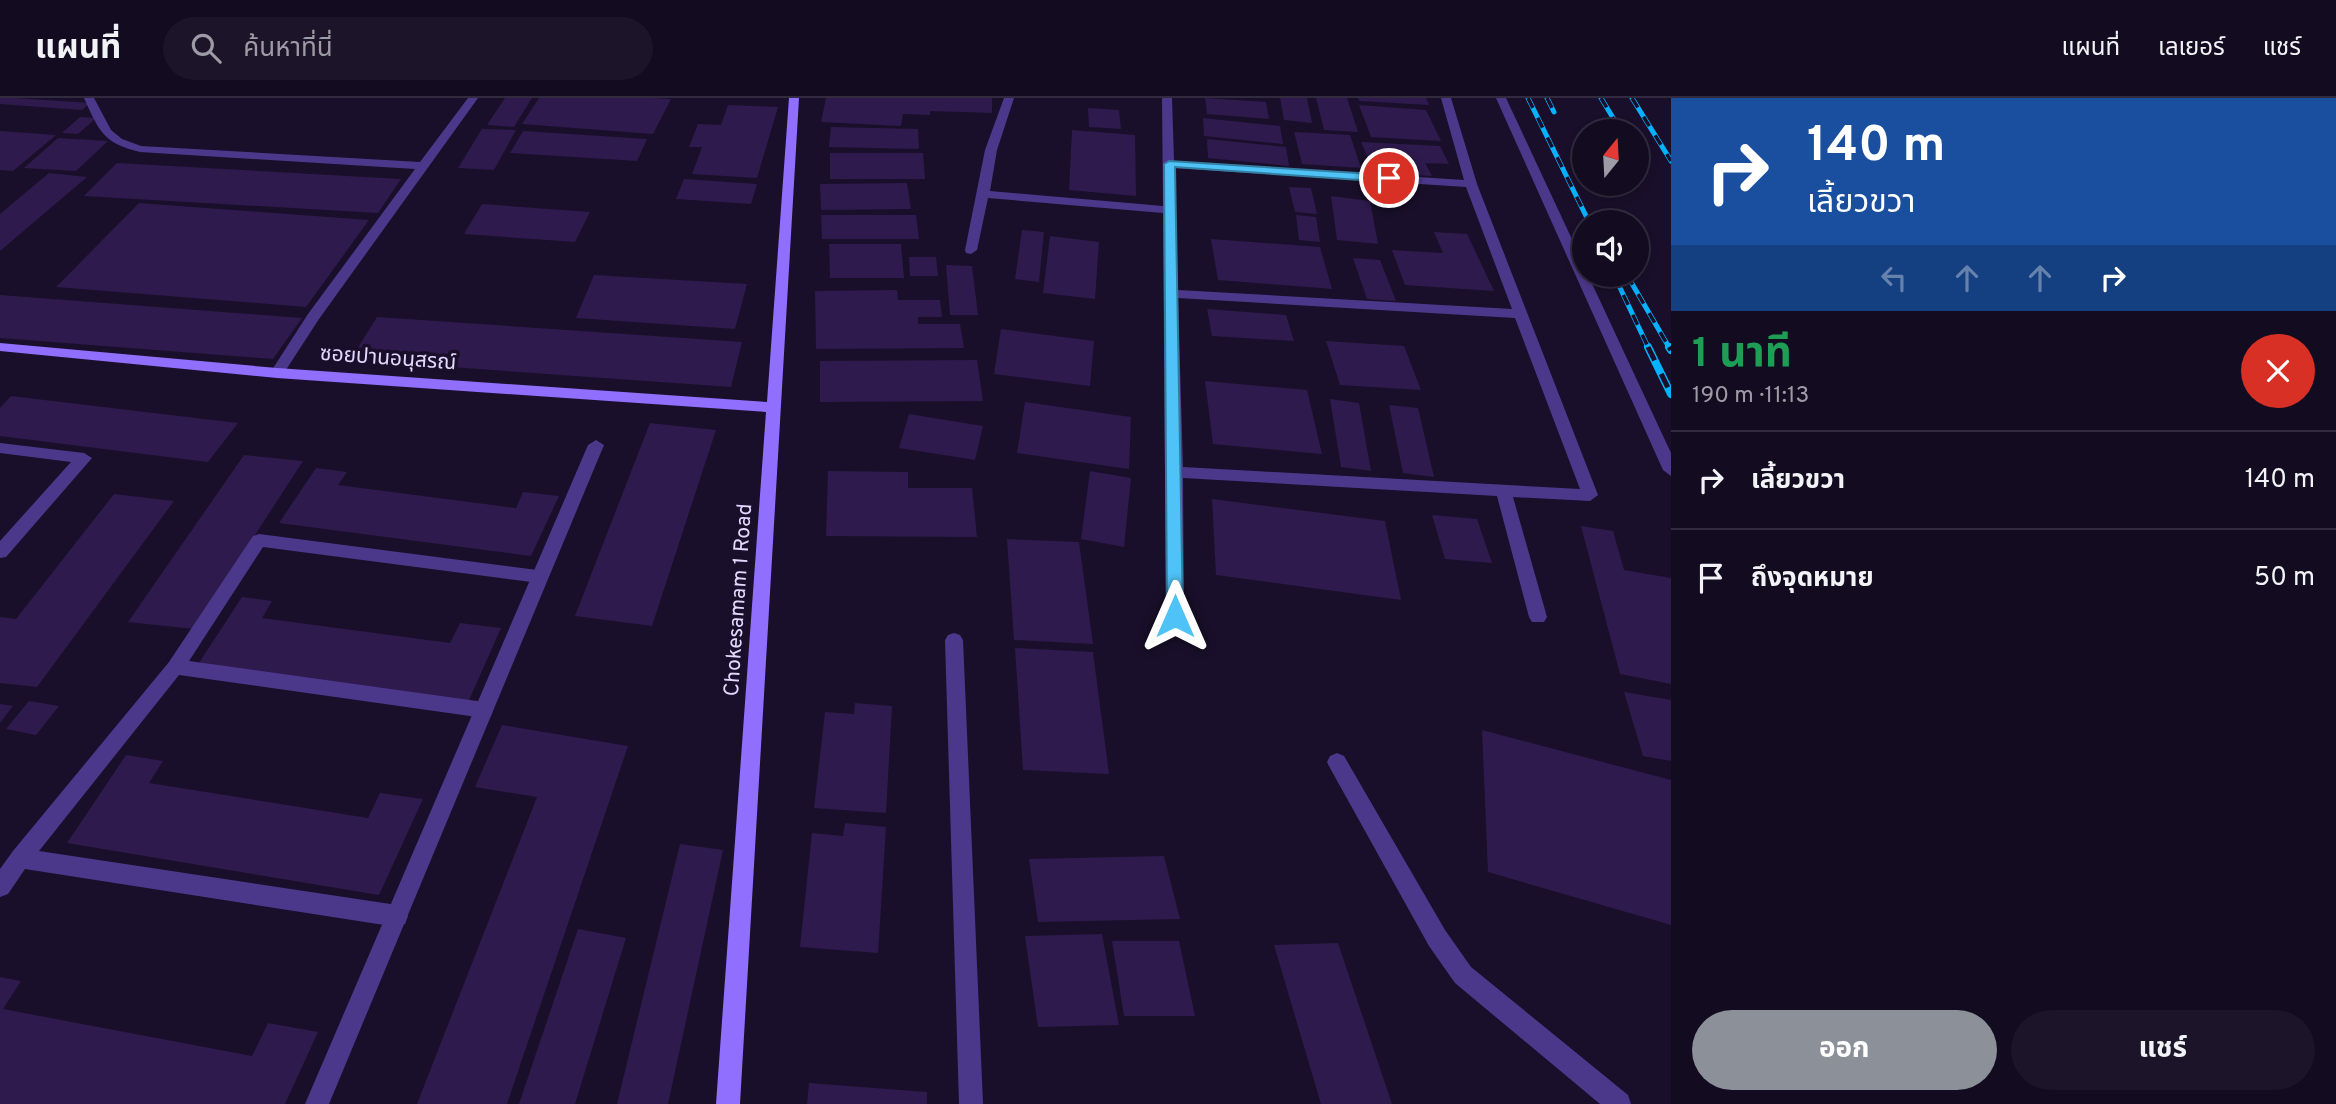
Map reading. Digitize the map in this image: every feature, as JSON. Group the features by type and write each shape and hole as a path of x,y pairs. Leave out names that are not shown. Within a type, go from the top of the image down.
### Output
{"street":[{"path":"89,98 110,137 119,144 140,149 424,166"},
{"path":"277,373 313,317 473,98"},
{"name":"Chokesamam 1 Road","path":"728,1104 794,98"},
{"path":"971,250 991,150 1009,98"},
{"path":"1167,98 1175,472 1175,616"},
{"path":"1175,472 1590,495 1471,184 1446,98"},
{"path":"1502,98 1671,470"},
{"path":"1169,164 1471,184"},
{"path":"983,194 1170,210"},
{"path":"1171,294 1519,314"},
{"name":"ซอยปานอนุสรณ์","path":"0,346 277,373 774,408"},
{"path":"317,1104 596,445"},
{"path":"0,449 85,458 0,552"},
{"path":"1504,492 1538,617"},
{"path":"0,887 20,858 174,667 259,540 539,576"},
{"path":"954,640 971,1104"},
{"path":"174,667 484,710"},
{"path":"1337,762 1437,938 1463,975 1619,1104"},
{"path":"20,858 397,916"}],"building":[{"path":"0,98 90,103 82,110 0,104"},
{"path":"505,98 532,98 514,127 487,125"},
{"path":"539,98 671,99 653,134 522,124"},
{"path":"826,98 992,98 992,113 930,111 930,115 903,114 901,126 821,122"},
{"path":"1205,98 1266,102 1269,119 1207,114"},
{"path":"1280,98 1307,98 1312,123 1284,120"},
{"path":"1316,98 1347,98 1358,132 1324,130"},
{"path":"1358,98 1426,98 1429,105 1359,101"},
{"path":"728,105 778,107 757,178 692,174 702,147 689,147 698,124 721,125"},
{"path":"1359,105 1426,110 1441,141 1371,137"},
{"path":"1088,108 1119,110 1121,129 1089,127"},
{"path":"80,117 96,118 78,134 62,133"},
{"path":"1203,118 1280,126 1283,144 1204,136"},
{"path":"831,127 918,129 919,149 829,147"},
{"path":"482,129 516,130 494,170 458,168"},
{"path":"1072,130 1135,135 1136,196 1069,190"},
{"path":"0,131 56,135 13,171 0,170"},
{"path":"523,131 647,139 637,161 510,153"},
{"path":"1294,132 1350,135 1361,168 1302,164"},
{"path":"58,138 108,141 76,171 24,168"},
{"path":"1207,139 1286,147 1289,166 1208,158"},
{"path":"1361,142 1440,146 1449,164 1425,163 1432,176 1375,173"},
{"path":"830,153 923,153 925,179 830,179"},
{"path":"117,163 401,179 378,213 84,196"},
{"path":"49,173 87,177 0,251 0,214"},
{"path":"684,179 757,184 751,204 676,199"},
{"path":"907,183 911,209 821,210 820,184"},
{"path":"1289,187 1311,188 1317,214 1295,212"},
{"path":"1331,196 1370,201 1378,244 1337,240"},
{"path":"139,203 369,220 306,307 56,287"},
{"path":"482,204 590,212 575,242 464,234"},
{"path":"821,215 916,215 919,239 822,239"},
{"path":"1296,215 1316,217 1320,242 1299,240"},
{"path":"1022,230 1044,232 1039,282 1015,279"},
{"path":"1434,232 1467,234 1494,291 1405,285 1392,250 1443,253"},
{"path":"1050,236 1099,242 1095,299 1043,293"},
{"path":"1211,239 1320,247 1332,289 1218,280"},
{"path":"829,244 901,244 904,278 830,278"},
{"path":"909,257 936,257 938,276 910,276"},
{"path":"1353,258 1380,260 1396,301 1367,299"},
{"path":"946,265 972,266 978,315 950,315"},
{"path":"594,275 747,284 735,329 576,318"},
{"path":"897,290 898,300 940,300 942,317 918,317 918,324 960,324 964,348 816,349 815,291"},
{"path":"0,295 302,318 273,359 0,338"},
{"path":"1207,309 1286,315 1294,341 1212,336"},
{"path":"377,317 742,342 731,387 350,360"},
{"path":"1001,329 1094,341 1090,386 994,374"},
{"path":"1326,341 1404,346 1421,390 1340,385"},
{"path":"977,360 983,401 820,402 820,361"},
{"path":"1205,381 1307,390 1322,454 1213,444"},
{"path":"11,396 238,423 208,462 0,436 0,408"},
{"path":"1330,399 1359,403 1371,471 1341,467"},
{"path":"1025,402 1131,417 1129,469 1017,453"},
{"path":"1389,405 1418,408 1434,477 1403,473"},
{"path":"909,414 983,426 975,460 899,448"},
{"path":"650,423 716,430 652,626 575,616"},
{"path":"244,455 303,461 194,629 128,622"},
{"path":"316,468 347,472 338,485 516,508 523,492 559,496 531,556 279,523"},
{"path":"828,471 908,472 908,488 972,488 977,537 826,536"},
{"path":"1090,471 1131,478 1124,547 1081,539"},
{"path":"114,494 174,501 37,687 0,683 0,617 16,619"},
{"path":"1212,499 1385,521 1401,600 1216,575"},
{"path":"1432,515 1477,519 1492,563 1445,559"},
{"path":"1581,526 1613,531 1624,570 1671,578 1671,684 1620,674"},
{"path":"1007,539 1079,542 1093,644 1014,640"},
{"path":"242,597 272,601 262,618 450,643 460,623 501,628 466,707 195,669"},
{"path":"1015,648 1093,652 1109,774 1023,770"},
{"path":"1624,692 1671,700 1671,761 1643,756"},
{"path":"29,701 59,706 36,735 6,729"},
{"path":"855,703 892,706 886,813 814,808 825,712 854,714"},
{"path":"0,704 13,706 0,723"},
{"path":"502,725 628,746 507,1104 417,1104 537,797 475,787"},
{"path":"1482,730 1671,780 1671,925 1488,872"},
{"path":"126,755 163,761 149,783 368,818 380,793 423,799 379,895 67,843"},
{"path":"845,823 886,827 878,953 800,947 812,833 843,836"},
{"path":"680,844 723,850 668,1104 617,1104"},
{"path":"1164,856 1180,919 1038,922 1029,859"},
{"path":"578,929 626,938 575,1104 519,1104"},
{"path":"1102,934 1119,1025 1038,1027 1025,936"},
{"path":"1112,941 1179,941 1195,1016 1124,1016"},
{"path":"1338,943 1392,1104 1321,1104 1274,945"},
{"path":"0,977 21,981 3,1009 252,1056 268,1023 318,1032 285,1104 0,1104"},
{"path":"809,1083 927,1092 927,1104 807,1104"}],"railway":[{"path":"1528,98 1583,210"},
{"path":"1547,98 1554,112"},
{"path":"1601,98 1614,119"},
{"path":"1632,98 1671,161"},
{"path":"1620,287 1649,349"},
{"path":"1634,287 1670,349"},
{"path":"1648,347 1671,394"}],"route":[{"path":"1175,616 1169,164 1389,178"}]}
